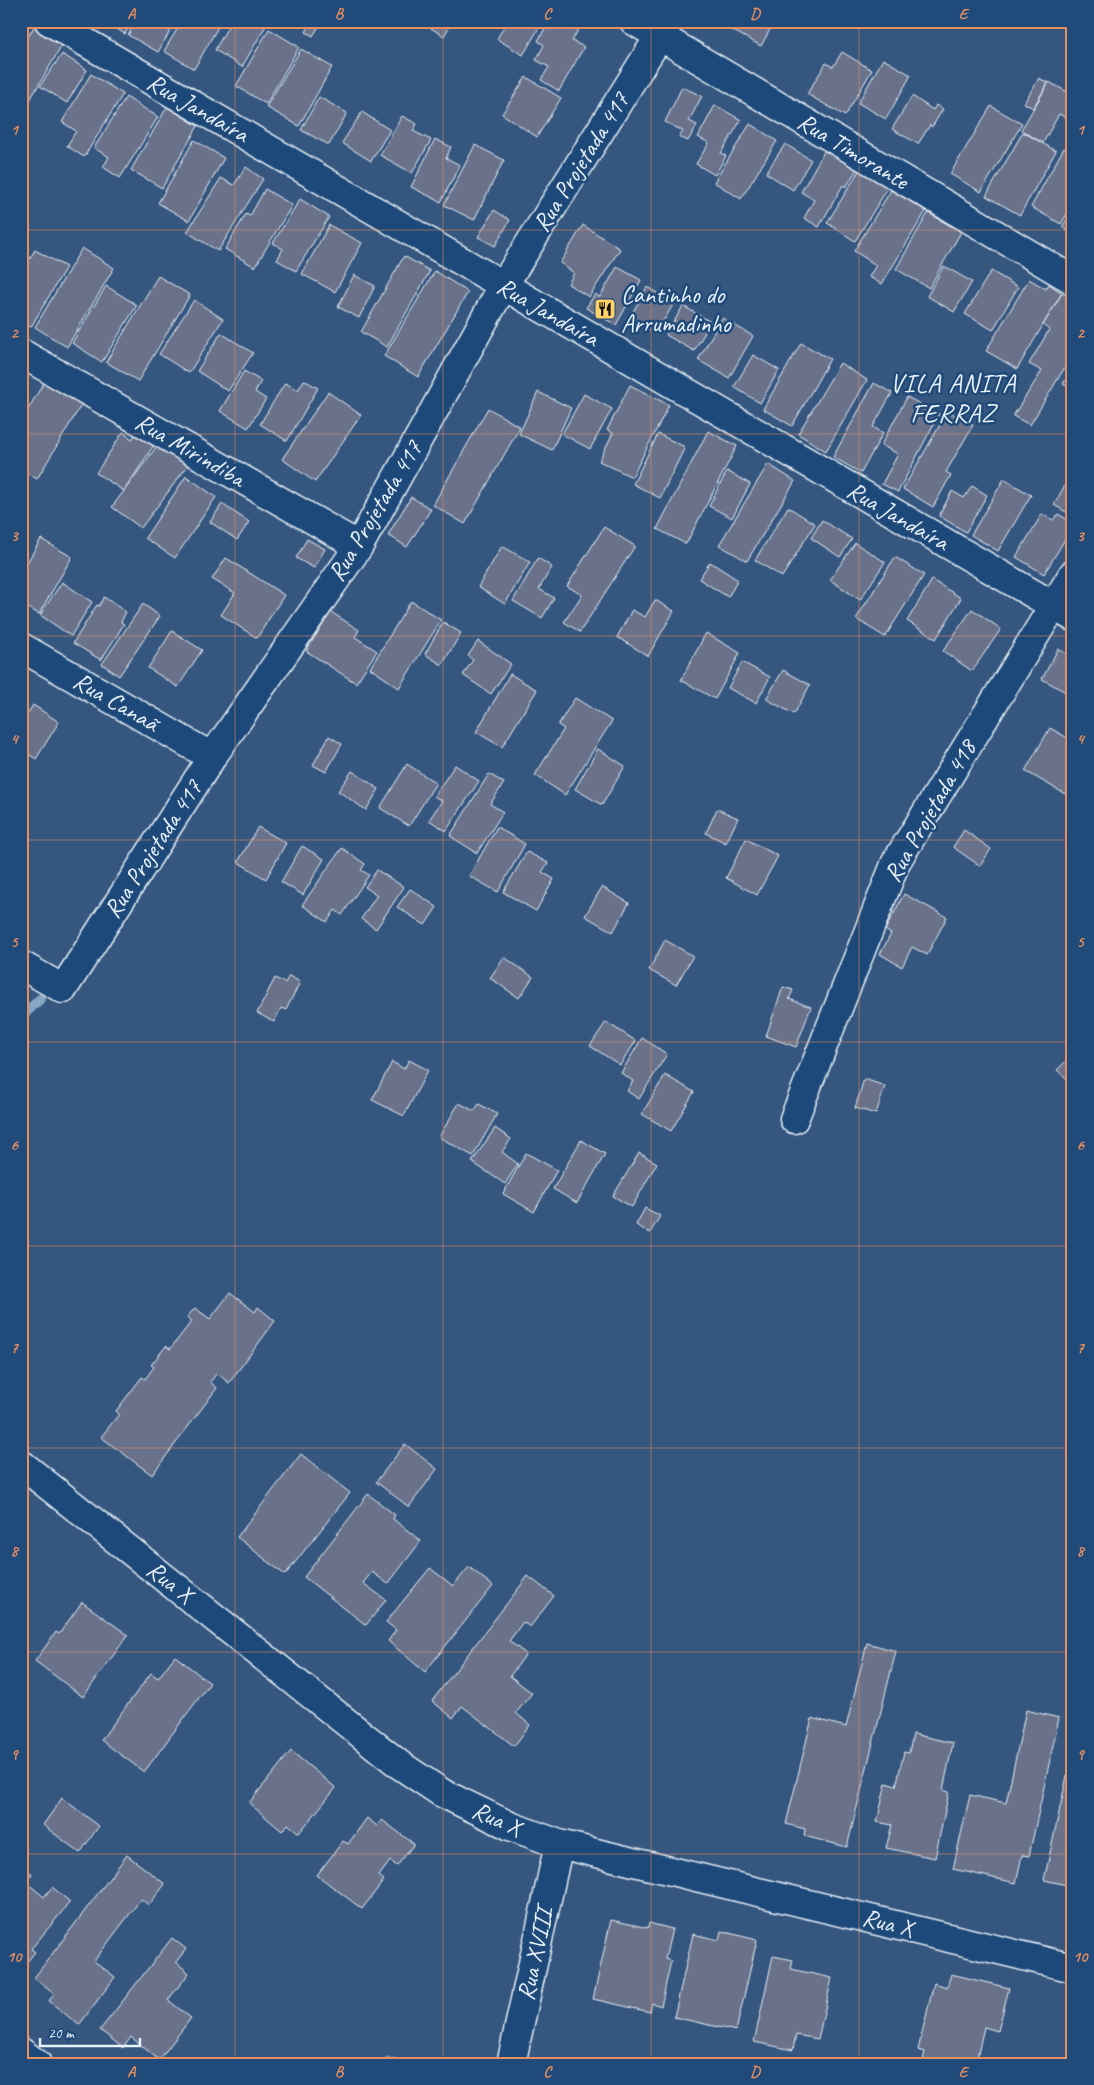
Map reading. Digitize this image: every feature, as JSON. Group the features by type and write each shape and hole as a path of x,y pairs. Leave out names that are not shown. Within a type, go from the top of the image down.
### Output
{"street":[{"name":"Rua Jandaíra","path":"49,21 1063,612"},
{"name":"Rua Timorante","path":"634,21 664,29 1073,280"},
{"name":"Rua Projetada 417","path":"21,965 63,989 212,757 359,546 503,286 664,29"},
{"name":"Rua Mirindiba","path":"21,353 359,546"},
{"name":"Rua Projetada 418","path":"794,1119 896,862 1063,612 1073,574"},
{"name":"Rua Canaã","path":"21,647 212,757"},
{"name":"Rua X","path":"21,1464 400,1766 442,1793 510,1826 559,1844 1073,1968"},
{"name":"Rua XVIII","path":"511,2064 559,1844"},
{"path":"21,2052 37,2064"}],"building":[{"path":"21,21 28,24 21,36"},
{"path":"104,21 132,21 125,34"},
{"path":"136,21 176,21 158,52 128,35"},
{"path":"182,21 208,21 218,27 194,69 164,51"},
{"path":"231,21 268,22 242,67 215,50"},
{"path":"312,21 322,21 313,36 306,32"},
{"path":"419,21 453,21 444,36"},
{"path":"507,21 543,21 523,55 497,39"},
{"path":"549,21 583,21 572,41 584,47 559,91 541,80 549,67 536,60 544,45 538,41"},
{"path":"720,21 774,22 761,46 719,23"},
{"path":"1066,21 1073,21 1073,31 1063,26"},
{"path":"35,25 64,42 21,115 21,49"},
{"path":"269,29 299,47 266,104 236,86"},
{"path":"301,49 332,67 299,126 266,107"},
{"path":"842,52 872,70 845,116 807,94 826,63 833,67"},
{"path":"62,54 87,70 67,103 40,86"},
{"path":"883,59 911,75 886,119 858,103"},
{"path":"91,74 123,94 84,157 67,146 76,131 62,122"},
{"path":"526,77 561,98 537,137 502,114"},
{"path":"1039,78 1048,83 1033,108 1024,103"},
{"path":"1049,82 1073,95 1073,121 1059,114 1043,143 1021,130"},
{"path":"682,87 702,96 689,121 697,125 688,141 679,137 683,131 665,122"},
{"path":"912,96 933,110 936,105 943,109 932,127 930,125 918,144 892,129"},
{"path":"126,97 158,117 120,178 103,167 109,157 94,148"},
{"path":"319,97 347,113 329,145 301,130"},
{"path":"715,105 741,120 721,153 726,156 715,175 696,164 709,143 698,137"},
{"path":"991,106 1022,124 981,192 950,174"},
{"path":"167,107 198,126 162,188 131,170"},
{"path":"362,112 390,130 371,161 342,143"},
{"path":"402,116 417,124 413,131 431,140 412,173 380,155"},
{"path":"750,124 777,141 741,199 714,182"},
{"path":"1023,132 1056,151 1020,215 986,196"},
{"path":"435,139 451,147 446,158 460,165 441,202 411,187"},
{"path":"194,140 224,158 189,221 158,203"},
{"path":"785,144 811,160 793,190 766,173"},
{"path":"475,145 504,160 474,220 444,205"},
{"path":"1064,148 1073,152 1073,204 1061,224 1031,207"},
{"path":"825,150 857,169 846,187 843,185 819,227 804,218 814,200 801,192"},
{"path":"246,167 263,179 218,251 187,232 221,178 234,185"},
{"path":"860,169 889,186 855,241 827,223"},
{"path":"265,189 292,205 255,267 225,249 246,214 250,216"},
{"path":"891,190 926,211 882,284 869,277 876,265 854,251"},
{"path":"300,199 329,217 296,271 277,260 283,249 273,243"},
{"path":"494,210 510,220 495,246 478,237"},
{"path":"1073,210 1073,234 1062,227"},
{"path":"928,213 961,232 929,288 896,269"},
{"path":"329,225 362,243 335,292 302,274"},
{"path":"583,225 620,249 589,297 568,284 574,273 560,263"},
{"path":"82,248 114,268 67,347 35,327"},
{"path":"35,250 66,267 31,327 21,321 21,273"},
{"path":"404,256 430,271 387,347 361,332"},
{"path":"944,266 972,282 954,312 927,296"},
{"path":"617,267 641,280 616,325 586,308 595,294 600,297"},
{"path":"435,271 468,292 418,377 384,356"},
{"path":"991,271 1018,287 993,330 965,314"},
{"path":"354,275 375,286 359,318 338,307"},
{"path":"158,276 190,295 138,381 106,362"},
{"path":"1029,279 1046,289 1049,284 1062,293 1017,369 986,351"},
{"path":"106,286 137,305 102,362 72,343"},
{"path":"647,287 674,303 656,334 630,317"},
{"path":"1062,293 1073,299 1073,354 1030,425 1013,416 1042,371 1029,364 1049,330 1043,325"},
{"path":"194,300 223,319 189,373 159,354"},
{"path":"683,306 711,322 694,351 666,335"},
{"path":"722,318 753,336 729,378 698,360"},
{"path":"221,333 253,353 228,391 197,371"},
{"path":"801,343 830,359 792,426 763,409"},
{"path":"753,355 779,370 760,403 734,387"},
{"path":"840,363 867,380 826,451 798,434"},
{"path":"1073,367 1073,390 1063,384"},
{"path":"244,371 261,381 255,392 266,399 248,428 220,411"},
{"path":"46,379 83,402 37,479 21,470 21,421"},
{"path":"304,380 318,388 287,441 260,424 285,383 298,390"},
{"path":"874,383 892,393 873,427 883,433 861,473 833,457"},
{"path":"630,385 669,405 632,477 599,461 613,433 607,430"},
{"path":"328,392 361,415 315,482 282,459"},
{"path":"538,392 571,408 552,450 519,434"},
{"path":"584,394 612,409 590,449 562,434"},
{"path":"907,397 939,414 898,492 882,484 898,454 881,445"},
{"path":"488,408 520,427 465,524 433,505"},
{"path":"948,411 973,425 946,472 951,475 933,507 903,489"},
{"path":"708,431 737,446 686,544 657,529"},
{"path":"123,432 132,439 136,433 154,445 124,491 96,473"},
{"path":"658,434 685,447 660,498 633,484"},
{"path":"160,442 189,464 141,528 112,507"},
{"path":"768,464 795,481 747,561 719,545"},
{"path":"727,471 750,484 732,518 709,506"},
{"path":"186,476 216,497 175,558 145,538"},
{"path":"1004,479 1031,495 998,551 971,535"},
{"path":"1065,485 1073,489 1073,516 1054,505"},
{"path":"972,486 987,495 966,532 939,516 952,491 964,498"},
{"path":"411,497 431,509 407,547 388,535"},
{"path":"222,504 249,522 237,540 210,522"},
{"path":"788,507 815,524 782,577 755,560"},
{"path":"1042,514 1053,520 1058,514 1073,523 1044,574 1016,557"},
{"path":"822,520 852,539 840,557 811,538"},
{"path":"604,527 635,546 580,632 564,622 582,595 567,586"},
{"path":"41,539 72,557 39,614 21,604 21,573"},
{"path":"307,539 325,549 314,568 296,558"},
{"path":"855,543 885,562 860,600 830,580"},
{"path":"502,546 530,562 505,604 478,587"},
{"path":"895,557 924,575 885,637 856,619"},
{"path":"226,558 284,595 257,638 221,615 235,593 212,579"},
{"path":"538,558 552,567 539,589 554,598 542,618 513,601"},
{"path":"710,562 738,580 728,597 699,579"},
{"path":"932,580 961,598 936,639 907,621"},
{"path":"62,582 92,602 71,636 40,615"},
{"path":"104,597 126,612 121,622 124,624 101,660 73,643"},
{"path":"655,600 674,611 648,656 617,637 632,610 645,617"},
{"path":"411,601 441,620 399,688 370,668"},
{"path":"143,604 160,616 119,676 102,664"},
{"path":"972,609 1001,629 972,671 943,651"},
{"path":"331,612 359,630 355,637 377,651 356,683 306,651"},
{"path":"443,622 461,633 442,665 425,654"},
{"path":"172,631 202,650 178,687 148,668"},
{"path":"706,633 740,653 715,699 681,680"},
{"path":"478,641 511,664 491,694 463,675 473,660 468,656"},
{"path":"1058,649 1073,657 1073,696 1042,679"},
{"path":"742,662 770,677 756,703 728,688"},
{"path":"783,670 810,685 794,714 766,699"},
{"path":"510,674 537,690 502,747 476,732"},
{"path":"575,698 612,721 565,795 535,775 564,729 558,725"},
{"path":"21,700 27,704 21,714"},
{"path":"33,705 59,722 36,759 21,749 21,724"},
{"path":"1050,728 1073,741 1073,780 1065,794 1025,771"},
{"path":"329,736 342,744 326,772 313,765"},
{"path":"598,749 625,766 602,805 575,789"},
{"path":"407,764 436,783 409,826 380,808"},
{"path":"455,765 479,781 446,831 429,820 442,801 434,796"},
{"path":"352,771 379,789 366,810 338,791"},
{"path":"489,774 504,783 490,804 503,812 477,853 450,836"},
{"path":"717,809 738,818 726,843 706,833"},
{"path":"258,827 286,843 266,879 238,862"},
{"path":"497,827 525,844 498,892 469,876"},
{"path":"964,830 991,849 980,866 953,847"},
{"path":"746,839 778,856 757,895 726,878"},
{"path":"302,846 324,859 303,895 281,882"},
{"path":"342,848 365,864 361,870 369,875 342,915 335,910 327,922 302,905"},
{"path":"527,852 548,863 542,872 554,879 536,911 503,892"},
{"path":"377,870 404,887 376,929 361,919 377,895 365,887"},
{"path":"602,887 629,903 613,932 585,916"},
{"path":"410,889 437,907 425,925 397,907"},
{"path":"904,894 947,917 927,955 912,947 902,967 880,954 891,934 885,930"},
{"path":"665,940 693,956 676,985 649,970"},
{"path":"504,957 533,977 519,998 490,978"},
{"path":"289,976 300,982 286,1010 281,1008 274,1022 257,1013 275,978 285,983"},
{"path":"783,987 793,990 789,999 811,1007 796,1047 766,1036"},
{"path":"606,1022 636,1041 620,1065 590,1046"},
{"path":"642,1038 667,1054 639,1099 627,1091 633,1081 621,1073"},
{"path":"1073,1054 1073,1084 1057,1070"},
{"path":"409,1060 428,1070 404,1116 372,1100 392,1062 404,1069"},
{"path":"665,1075 694,1092 671,1131 642,1114"},
{"path":"864,1079 885,1086 876,1114 855,1108"},
{"path":"459,1103 474,1111 479,1104 497,1114 473,1156 439,1137"},
{"path":"495,1128 511,1139 502,1152 518,1164 505,1184 472,1162"},
{"path":"581,1140 605,1154 577,1203 553,1189"},
{"path":"526,1153 557,1170 534,1212 503,1194"},
{"path":"639,1153 657,1163 632,1207 613,1196"},
{"path":"645,1208 660,1216 650,1233 636,1225"},
{"path":"230,1293 255,1312 258,1307 275,1321 229,1383 217,1373 210,1382 217,1388 152,1475 101,1437 119,1414 116,1411 142,1377 145,1379 154,1367 151,1365 166,1346 170,1349 192,1321 187,1317 195,1308 210,1319"},
{"path":"405,1444 437,1469 409,1507 376,1482"},
{"path":"301,1454 350,1493 285,1575 237,1537"},
{"path":"368,1494 395,1515 393,1519 421,1541 388,1584 372,1572 363,1583 386,1600 366,1625 304,1577"},
{"path":"469,1567 493,1586 425,1672 388,1641 396,1630 386,1622 430,1568 453,1586"},
{"path":"528,1576 554,1596 530,1627 523,1622 509,1641 526,1654 510,1676 532,1693 516,1713 530,1725 514,1746 462,1706 453,1718 432,1701"},
{"path":"82,1602 128,1635 83,1697 35,1661 56,1632 59,1634"},
{"path":"867,1643 896,1651 847,1847 804,1836 805,1829 786,1824 812,1718 846,1727"},
{"path":"175,1656 210,1683 144,1772 101,1740 151,1673 158,1678"},
{"path":"1026,1710 1059,1718 1029,1856 1022,1855 1016,1883 953,1869 970,1795 1006,1803"},
{"path":"913,1734 953,1743 943,1790 949,1792 935,1858 886,1848 892,1825 877,1822 886,1783 896,1786 904,1752 909,1753"},
{"path":"291,1751 336,1788 299,1833 288,1824 282,1831 249,1803"},
{"path":"1067,1776 1073,1777 1073,1892 1066,1891 1067,1885 1044,1880"},
{"path":"62,1798 99,1826 80,1853 43,1825"},
{"path":"367,1818 377,1826 382,1820 414,1844 397,1866 390,1861 379,1876 384,1880 362,1909 317,1875 343,1841 348,1844"},
{"path":"127,1855 165,1884 149,1905 141,1899 94,1961 115,1977 79,2025 49,2001 54,1994 34,1978"},
{"path":"21,1865 32,1874 26,1882 44,1897 52,1887 70,1902 31,1949 35,1952 21,1969"},
{"path":"611,1920 648,1928 649,1923 672,1929 665,1959 671,1961 661,2006 652,2003 650,2012 593,1999"},
{"path":"721,1931 757,1940 736,2031 674,2017 693,1934 719,1940"},
{"path":"172,1938 186,1949 176,1962 189,1973 168,2000 191,2018 159,2060 131,2037 123,2048 100,2030"},
{"path":"773,1956 793,1960 791,1969 832,1978 818,2039 796,2035 793,2050 754,2042"},
{"path":"951,1974 1009,1988 998,2031 984,2027 977,2058 986,2060 985,2064 922,2064 925,2052 918,2050 934,1983 947,1987"},
{"path":"387,2057 405,2064 384,2064"}],"waterway":[{"path":"21,1017 40,999"}],"place":[{"name":"Cantinho do Arrumadinho","path":"605,309"}],"district":[{"name":"VILA ANITA FERRAZ","path":"953,398"}]}
